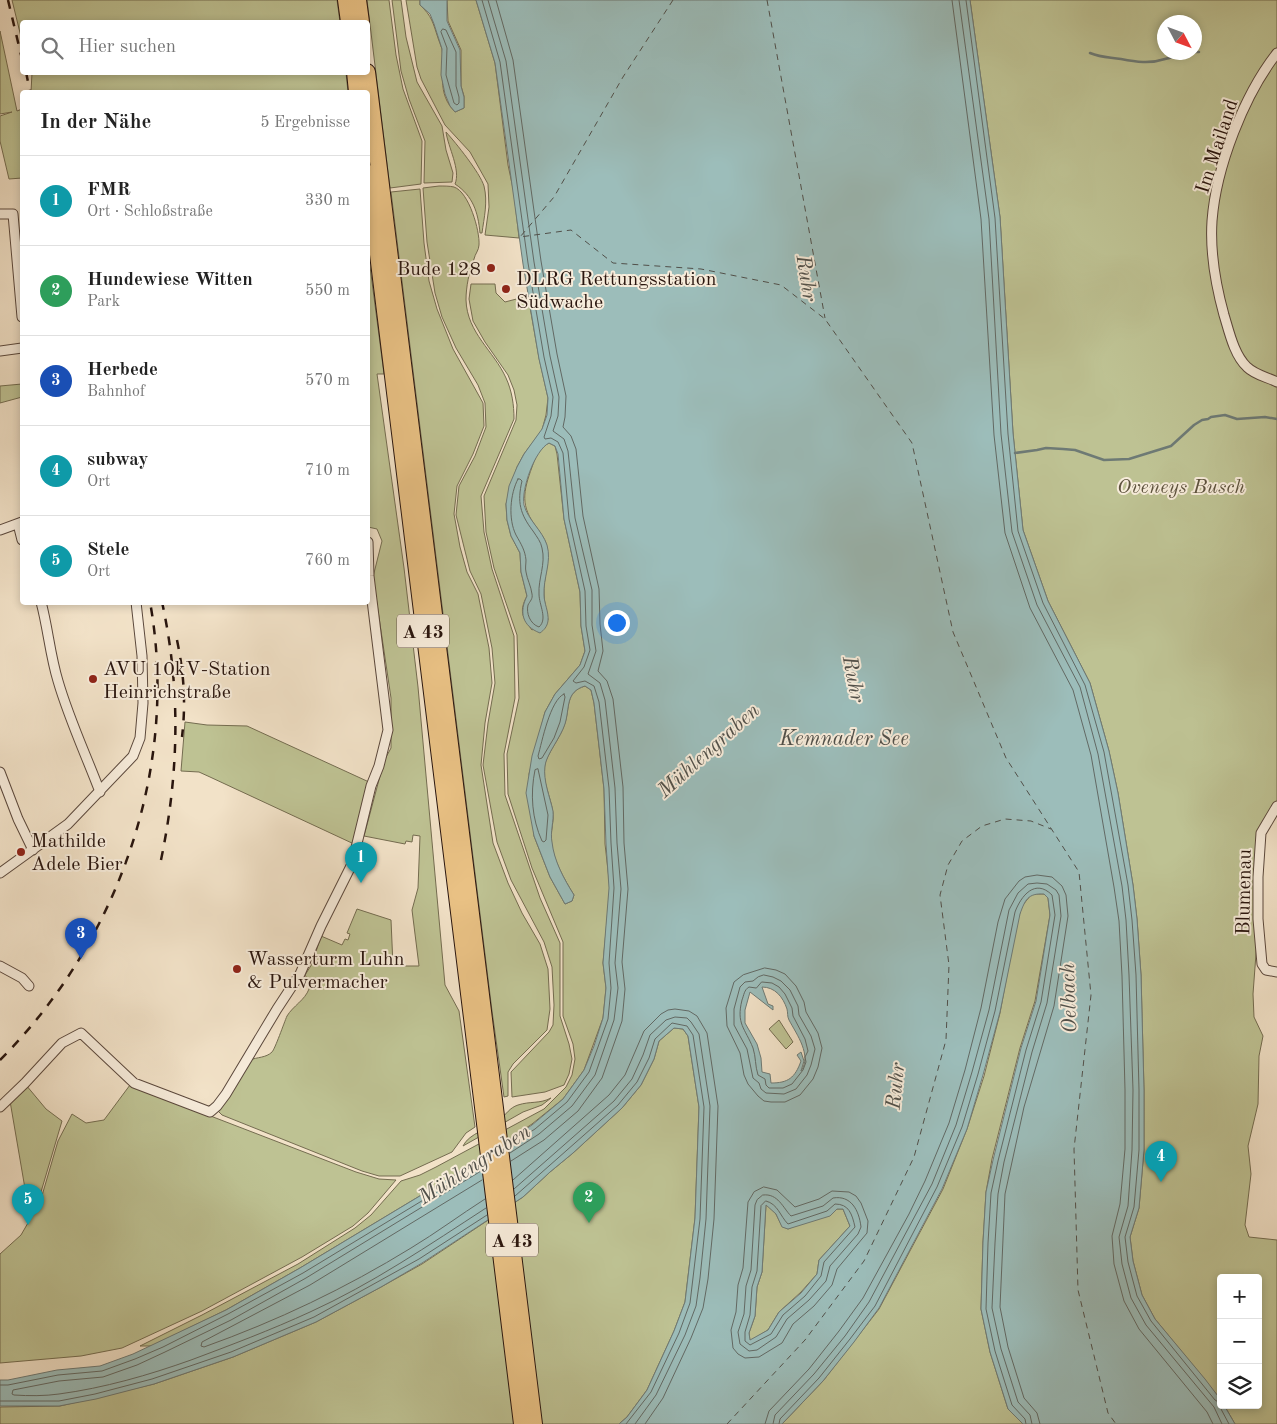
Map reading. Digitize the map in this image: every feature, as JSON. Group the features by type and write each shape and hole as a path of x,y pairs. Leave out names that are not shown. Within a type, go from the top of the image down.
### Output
{"highway":[{"path":"346,0 349,20"},
{"path":"358,0 361,20"},
{"path":"355,75 357,90"},
{"name":"A 43","path":"367,75 369,90"},
{"name":"A 43","path":"370,98 483,1059 522,1424"},
{"name":"A 43","path":"370,188 483,1059 534,1424"}],"street":[{"name":"Im Mailand","path":"1277,52 1259,79 1242,113 1217,187 1212,221 1212,244 1219,296 1235,346 1248,368 1256,374 1277,382"},
{"path":"0,214 13,214 20,295"},
{"path":"0,351 20,348"},
{"path":"0,530 20,523"},
{"path":"0,1107 62,1043 81,1033 134,1083 210,1112 218,1106 300,974 321,926 352,864 368,795 388,730 370,584"},
{"path":"42,605 57,679 100,792"},
{"path":"0,873 68,824 133,756 140,738 144,679 136,605"},
{"path":"0,772 18,819 33,850"},
{"name":"Blumenau","path":"1277,806 1262,833 1258,877 1258,920 1262,964 1266,970 1277,972"},
{"path":"0,966 22,978 29,986"}],"green space":[{"path":"12,0 337,0 340,20 20,20 20,33"},
{"path":"367,0 389,0 396,55 403,89 422,141 421,184 390,188"},
{"path":"392,0 401,0 406,37 417,82 442,126 446,150 453,173 452,182 424,183 425,141 409,99 401,71"},
{"path":"406,0 420,0 420,5 432,20 442,49 443,90 449,105 455,112 464,108 464,96 461,86 461,50 448,21 447,0 476,0 495,63 519,238 485,235 489,207 488,184 470,152 445,125 421,79 417,67"},
{"name":"Oveneys Busch","path":"970,0 1277,0 1277,813 1265,833 1253,994 1254,1017 1263,1036 1259,1056 1258,1104 1248,1146 1251,1174 1245,1225 1249,1237 1277,1240 1277,1424 1235,1424 1226,1409 1262,1409 1262,1274 1217,1274 1217,1395 1155,1319 1142,1295 1133,1261 1130,1237 1139,1208 1144,1150 1141,975 1133,885 1118,793 1109,751 1090,683 1048,601 1023,530 1013,433 1000,217"},
{"path":"0,31 17,111 20,110 20,178 9,179 0,141 0,116 12,112 0,114"},
{"path":"32,75 346,75 348,90 31,90"},
{"path":"446,132 482,180 486,204 482,233 480,233 476,211 470,199 455,184 455,165"},
{"path":"454,187 459,190 469,204 478,231 479,245 467,285 466,300 468,312 476,332 506,378 513,403 514,419 481,496 484,532 492,569 514,636 515,698 504,754 505,795 540,898 560,943 560,1016 572,1059 569,1074 564,1085 545,1092 512,1097 511,1072 549,1032 553,1025 552,967 544,942 511,880 497,842 483,765 495,683 492,648 481,594 470,571 456,515 459,486 475,456 486,427 485,403 478,385 456,348 442,317 435,293 427,242 423,188"},
{"path":"420,189 429,281 437,309 453,349 483,403 484,426 457,486 454,514 467,572 478,594 489,648 492,683 485,723 481,765 493,843 508,883 522,913 540,944 548,969 550,1009 547,1030 513,1064 508,1072 508,1096 504,1097 391,192"},
{"path":"370,266 384,374 377,374 404,568 418,687 445,985 459,1011 475,1127 466,1133 452,1152 400,1176 379,1176 362,1171 222,1115 218,1111 250,1060 272,1052 287,1016 307,993 310,985 305,975 312,964 321,936 342,945 345,939 348,940 350,934 347,933 357,909 391,920 393,966 419,966 412,910 418,888 420,836 413,835 412,842 406,841 405,844 364,836 384,761 391,748 391,698 373,577 382,541 377,529 370,527"},
{"path":"471,284 495,284 496,293 505,302 528,296 548,398 542,430 517,467 506,504 507,520 511,536 520,553 521,572 527,596 522,610 532,630 548,620 544,588 548,554 544,540 528,513 525,491 538,453 549,443 555,446 564,519 580,592 581,626 585,651 580,665 555,694 545,712 529,774 534,836 550,877 565,904 572,901 574,895 559,868 552,846 553,813 544,770 547,759 563,728 571,696 574,692 585,686 591,690 594,703 604,789 605,844 610,888 603,963 606,988 603,1018 584,1070 563,1099 532,1124 468,1167 226,1310 152,1346 140,1346 298,1264 355,1228 371,1215 401,1181 436,1167 544,1109 566,1087 572,1075 575,1059 573,1044 563,1016 563,942 532,868 508,794 507,754 519,698 517,635 494,568 486,532 484,496 516,420 517,405 508,375 473,321 469,299"},
{"path":"20,384 20,398 0,403 0,386"},
{"path":"185,722 207,725 247,726 369,782 354,844 199,772 181,771"},
{"path":"1044,894 1048,898 1050,915 1035,1001 1020,1048 992,1159 986,1192 981,1309 990,1352 1008,1409 1023,1424 782,1424 823,1381 879,1309 943,1189 967,1129 984,1076 1000,1013 1016,926 1022,906 1031,895"},
{"path":"779,1020 793,1042 786,1049 769,1029"},
{"path":"674,1028 683,1029 688,1036 699,1107 695,1218 685,1302 647,1390 627,1417 619,1424 0,1424 0,1407 60,1406 154,1384 233,1357 316,1322 422,1264 523,1197 622,1108 641,1085 654,1059 659,1041"},
{"path":"26,1085 46,1109 62,1121 38,1202 28,1217 28,1206 10,1101"},
{"path":"130,1085 356,1172 379,1179 396,1180 368,1213 353,1226 302,1257 202,1311 122,1348 81,1356 0,1363 0,1254 21,1235 36,1209 41,1199 58,1141 72,1114 86,1123 104,1120"},
{"path":"551,1098 542,1105 523,1112 463,1146 475,1134 496,1122 515,1106"},
{"path":"766,1204 776,1214 782,1226 788,1229 836,1209 843,1209 850,1226 819,1260 817,1274 779,1312 768,1330 750,1341 749,1333 755,1316 757,1287 762,1272"}],"water":[{"path":"420,0 447,0 447,21 460,50 461,86 464,97 464,108 455,112 445,94 441,75 442,49 430,14 420,5"},
{"name":"Kemnader See","path":"476,0 970,0 1000,217 1013,433 1023,530 1048,601 1090,683 1109,751 1118,793 1133,885 1141,975 1144,1150 1139,1208 1130,1237 1133,1261 1142,1295 1155,1319 1217,1395 1217,1409 1226,1409 1235,1424 1023,1424 1008,1409 990,1352 981,1309 986,1192 1021,1048 1036,1001 1050,915 1048,898 1044,894 1028,898 1020,914 1000,1012 983,1075 967,1129 942,1189 879,1308 823,1381 782,1424 619,1424 627,1417 647,1390 685,1302 695,1218 699,1107 688,1036 683,1029 674,1028 659,1041 654,1059 641,1085 622,1108 573,1153 523,1197 422,1263 381,1287 316,1322 233,1357 154,1384 96,1399 59,1406 0,1406 0,1380 57,1370 100,1366 133,1354 226,1310 300,1268 468,1167 532,1125 563,1099 584,1070 603,1018 606,988 603,963 609,888 604,789 594,703 591,690 585,686 574,692 571,696 565,724 545,766 546,783 553,811 551,834 553,849 560,870 574,895 572,901 565,904 550,877 534,836 526,793 532,756 545,712 555,694 580,665 585,651 581,626 580,592 564,519 558,454 555,446 549,443 534,461 527,480 524,498 526,510 545,540 548,551 544,595 548,621 540,633 529,627 524,618 523,608 527,596 521,572 520,553 511,536 507,520 506,504 509,486 524,454 542,429 547,415 548,398 539,359 523,264 495,63","holes":["762,987 775,991 783,1001 787,1009 788,1019 802,1045 805,1058 801,1071 804,1061 801,1052 797,1055 801,1061 796,1072 786,1081 782,1082 771,1083 770,1074 762,1072 757,1044 745,1023 745,1010 750,992 773,1010 773,1006 768,1004","766,1205 776,1214 782,1227 788,1229 830,1216 837,1209 843,1209 850,1226 819,1260 817,1274 801,1293 779,1312 768,1330 750,1340 749,1333 755,1316 757,1287 762,1272"]}],"waterway":[{"path":"1090,53 1102,57 1138,62 1162,60"},
{"path":"1015,453 1046,448 1075,450 1104,460 1129,459 1171,446 1194,425 1211,417 1225,415 1237,419 1265,417 1277,419"}],"ferry route":[{"path":"673,0 623,77 554,197 520,237 571,230 613,263 701,269 781,285 825,319 912,443 953,632 1006,758 1079,872 1091,995 1074,1149 1078,1290 1108,1413 1116,1424"},
{"path":"767,0 825,318"},
{"path":"727,1424 805,1340 864,1261 914,1157 946,1040 949,965 940,895 948,865 962,841 982,826 1005,819 1031,821 1051,829"}],"railway":[{"path":"8,0 20,51"},
{"path":"27,75 30,90"},
{"path":"0,1060 42,1013 77,962 107,907 130,849 147,789 156,727 157,664 150,605"},
{"path":"161,860 171,795 175,731 172,667 163,605"},
{"path":"177,640 184,689 182,737"}],"place":[{"name":"Bude 128","path":"491,268"},
{"name":"DLRG Rettungsstation Südwache","path":"506,289"},
{"name":"AVU 10kV-Station Heinrichstraße","path":"93,679"},
{"name":"Mathilde Adele Bier","path":"21,852"},
{"name":"FMR","path":"361,883"},
{"name":"Herbede","path":"81,959"},
{"name":"Wasserturm Luhn & Pulvermacher","path":"237,969"},
{"name":"subway","path":"1161,1182"},
{"name":"Hundewiese Witten","path":"589,1223"},
{"name":"Stele","path":"28,1225"}],"water label":[{"name":"Ruhr","path":"807,278"},
{"name":"Ruhr","path":"854,679"},
{"name":"Mühlengraben","path":"708,750"},
{"name":"Oelbach","path":"1068,998"},
{"name":"Ruhr","path":"895,1086"},
{"name":"Mühlengraben","path":"474,1164"}]}
